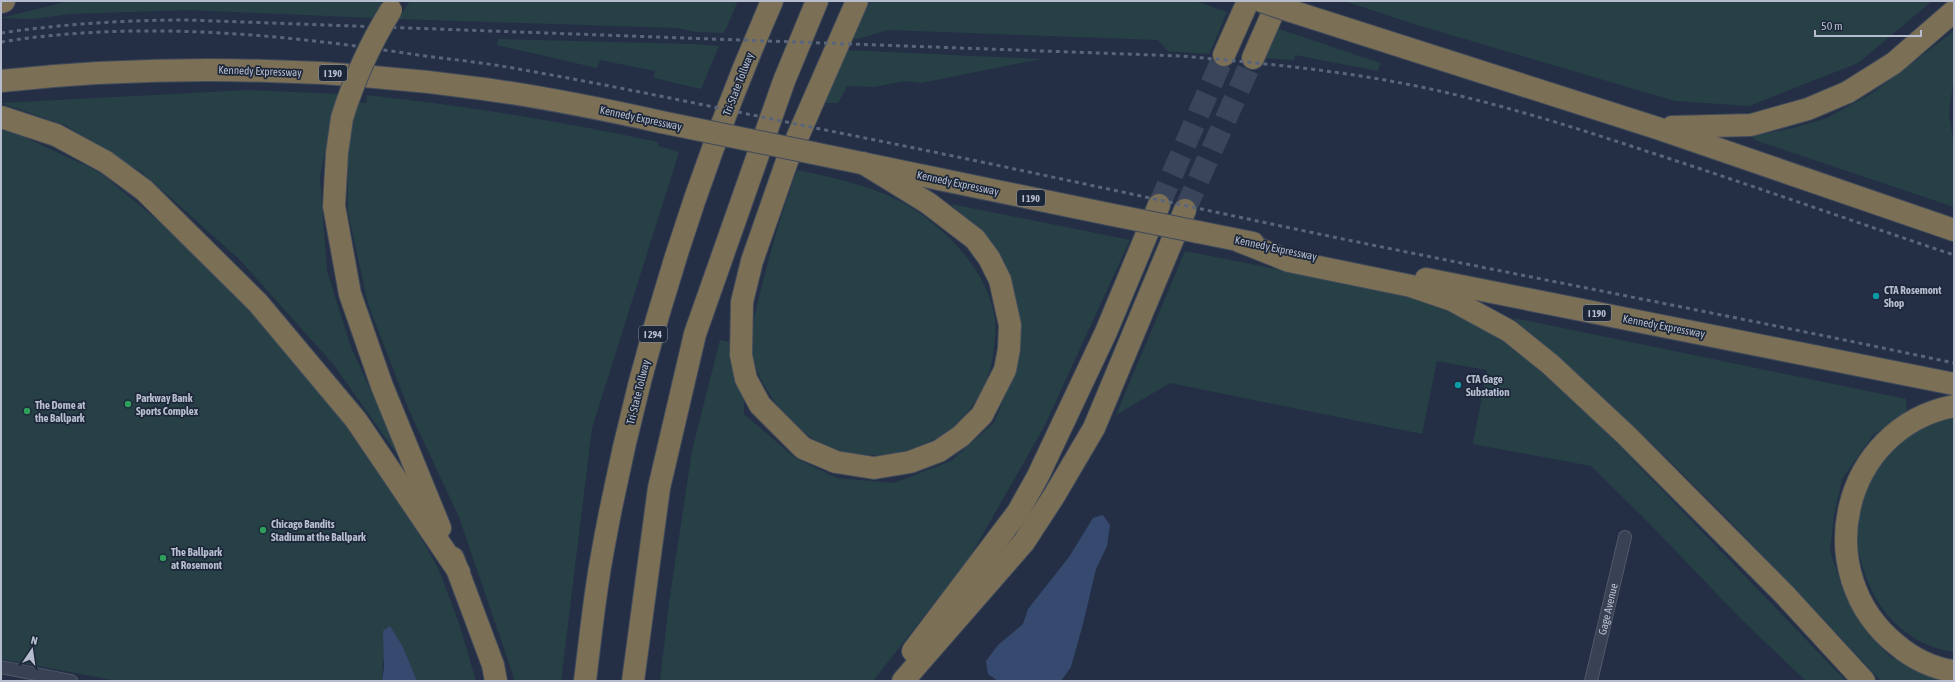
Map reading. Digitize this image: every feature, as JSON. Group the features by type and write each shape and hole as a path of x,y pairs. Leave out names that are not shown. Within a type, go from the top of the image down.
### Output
{"highway":[{"name":"Tri-State Tollway","path":"585,681 601,562 626,440 654,327 702,179 742,71 772,1"},
{"path":"633,681 660,488 696,334 784,81 817,1"},
{"path":"857,1 787,161 752,261 742,302 741,355 746,378 760,405 803,448 836,462 874,468 910,462 939,451 961,436 982,415 1005,370 1009,349 1010,325 1000,280 989,258 975,239 928,203 863,163"},
{"path":"1224,55 1248,1"},
{"path":"1261,1 1285,6 1657,128 1954,230"},
{"path":"395,5 372,40 353,83 342,118 336,153 334,206 350,294 382,386 459,572 493,665 496,681"},
{"path":"1253,58 1285,6"},
{"path":"1657,128 1751,125 1808,109 1848,92 1894,63 1954,10"},
{"name":"Kennedy Expressway","path":"1,82 98,72 218,69 334,73 492,90 601,109 1239,241 1954,384"},
{"path":"1,117 56,135 106,162 144,190 258,303 356,420 459,572"},
{"path":"891,681 1018,512 1038,476 1106,332 1159,205"},
{"path":"903,681 1024,542 1054,496 1094,428 1185,210"},
{"path":"1239,241 1289,261 1411,286 1452,300 1509,331 1550,364 1626,435 1785,595 1864,681"},
{"path":"1954,406 1926,414 1907,423 1890,436 1879,448 1868,462 1851,501 1846,519 1845,539 1850,576 1866,611 1879,629 1903,650 1917,658 1933,666 1954,671"}],"street":[{"name":"Gage Avenue","path":"1592,681 1625,538"},
{"path":"1,667 71,681"}],"green space":[{"path":"69,1 386,1 374,18 188,10 70,14 32,19 1,18"},
{"path":"410,1 738,1 724,33 697,32 676,28 398,19"},
{"path":"871,1 1196,1 1227,12 1209,54 1168,51 1158,40 887,30 858,39 850,39"},
{"path":"1344,1 1932,1 1858,63 1749,106 1675,101 1417,25"},
{"path":"1276,28 1380,63 1378,71 1295,55 1294,60 1264,58"},
{"path":"1954,31 1954,75 1949,113 1954,147 1954,207 1755,140 1752,136 1793,128 1827,118 1871,94"},
{"path":"498,39 719,46 701,89 654,78 655,71 600,60 597,68 497,45"},
{"path":"845,50 1041,59 921,83 905,81 874,87 847,86 838,103 823,103"},
{"path":"249,90 340,94 332,117 320,177 327,271 351,347 404,464 334,365 240,260 143,173 65,125 1,103"},
{"path":"367,95 477,109 586,127 658,142 658,146 679,152 592,428 561,681 515,681 459,517 409,410 368,304 348,212 348,145 351,119 357,102 366,103"},
{"name":"Parkway Bank Sports Complex","path":"1,130 13,132 98,171 156,219 231,290 327,396 395,491 438,568 459,623 476,681 417,681 403,647 383,660 382,681 118,681 1,659"},
{"path":"797,170 861,186 900,201 918,212 936,226 967,257 979,275 988,294 995,318 996,331 992,359 985,383 973,405 956,424 942,435 917,447 885,455 862,455 839,450 829,447 802,432 780,410 764,385 756,368 753,356 753,328 756,309 770,254"},
{"path":"951,204 1130,240 1044,427 968,560 873,681 660,681 669,603 692,451 720,340 729,342 744,402 744,414 795,458 837,478 894,483 951,461 994,423 1008,389 1017,355 976,230"},
{"path":"1185,251 1383,290 1421,300 1465,319 1506,343 1549,379 1605,431 1846,681 1806,681 1741,619 1648,522 1591,466 1473,444 1487,370 1437,361 1422,434 1170,383 1116,415"},
{"path":"1514,318 1906,399 1907,411 1872,436 1842,479 1834,515 1830,551 1845,596 1868,633 1890,657 1941,680 1954,681 1881,681 1704,495 1611,405"},
{"path":"1954,417 1954,652 1936,648 1919,641 1892,620 1872,591 1865,575 1855,543 1854,534 1855,524 1865,492 1880,463 1901,442 1917,432"}],"water":[{"path":"1103,515 1110,525 1107,546 1096,569 1071,667 1061,681 998,681 988,674 986,661 998,645 1023,624 1028,609 1069,557 1093,518"},
{"path":"390,626 403,647 417,681 382,681 384,668 383,631"}],"tunnel":[{"path":"1159,205 1224,55"},
{"path":"1185,210 1253,58"}],"railway":[{"path":"1,33 94,23 188,20 1181,56 1282,66 1382,79 1448,93 1524,113 1687,165 1954,255"},
{"path":"1,42 53,35 105,32 210,32 314,41 507,67 636,91 916,148 1377,246 1954,363"}],"place":[{"name":"CTA Rosemont Shop","path":"1876,296"},
{"name":"CTA Gage Substation","path":"1458,385"},
{"name":"Parkway Bank Sports Complex","path":"128,404"},
{"name":"The Dome at the Ballpark","path":"27,411"},
{"name":"Chicago Bandits Stadium at the Ballpark","path":"263,530"},
{"name":"The Ballpark at Rosemont","path":"163,558"}]}
